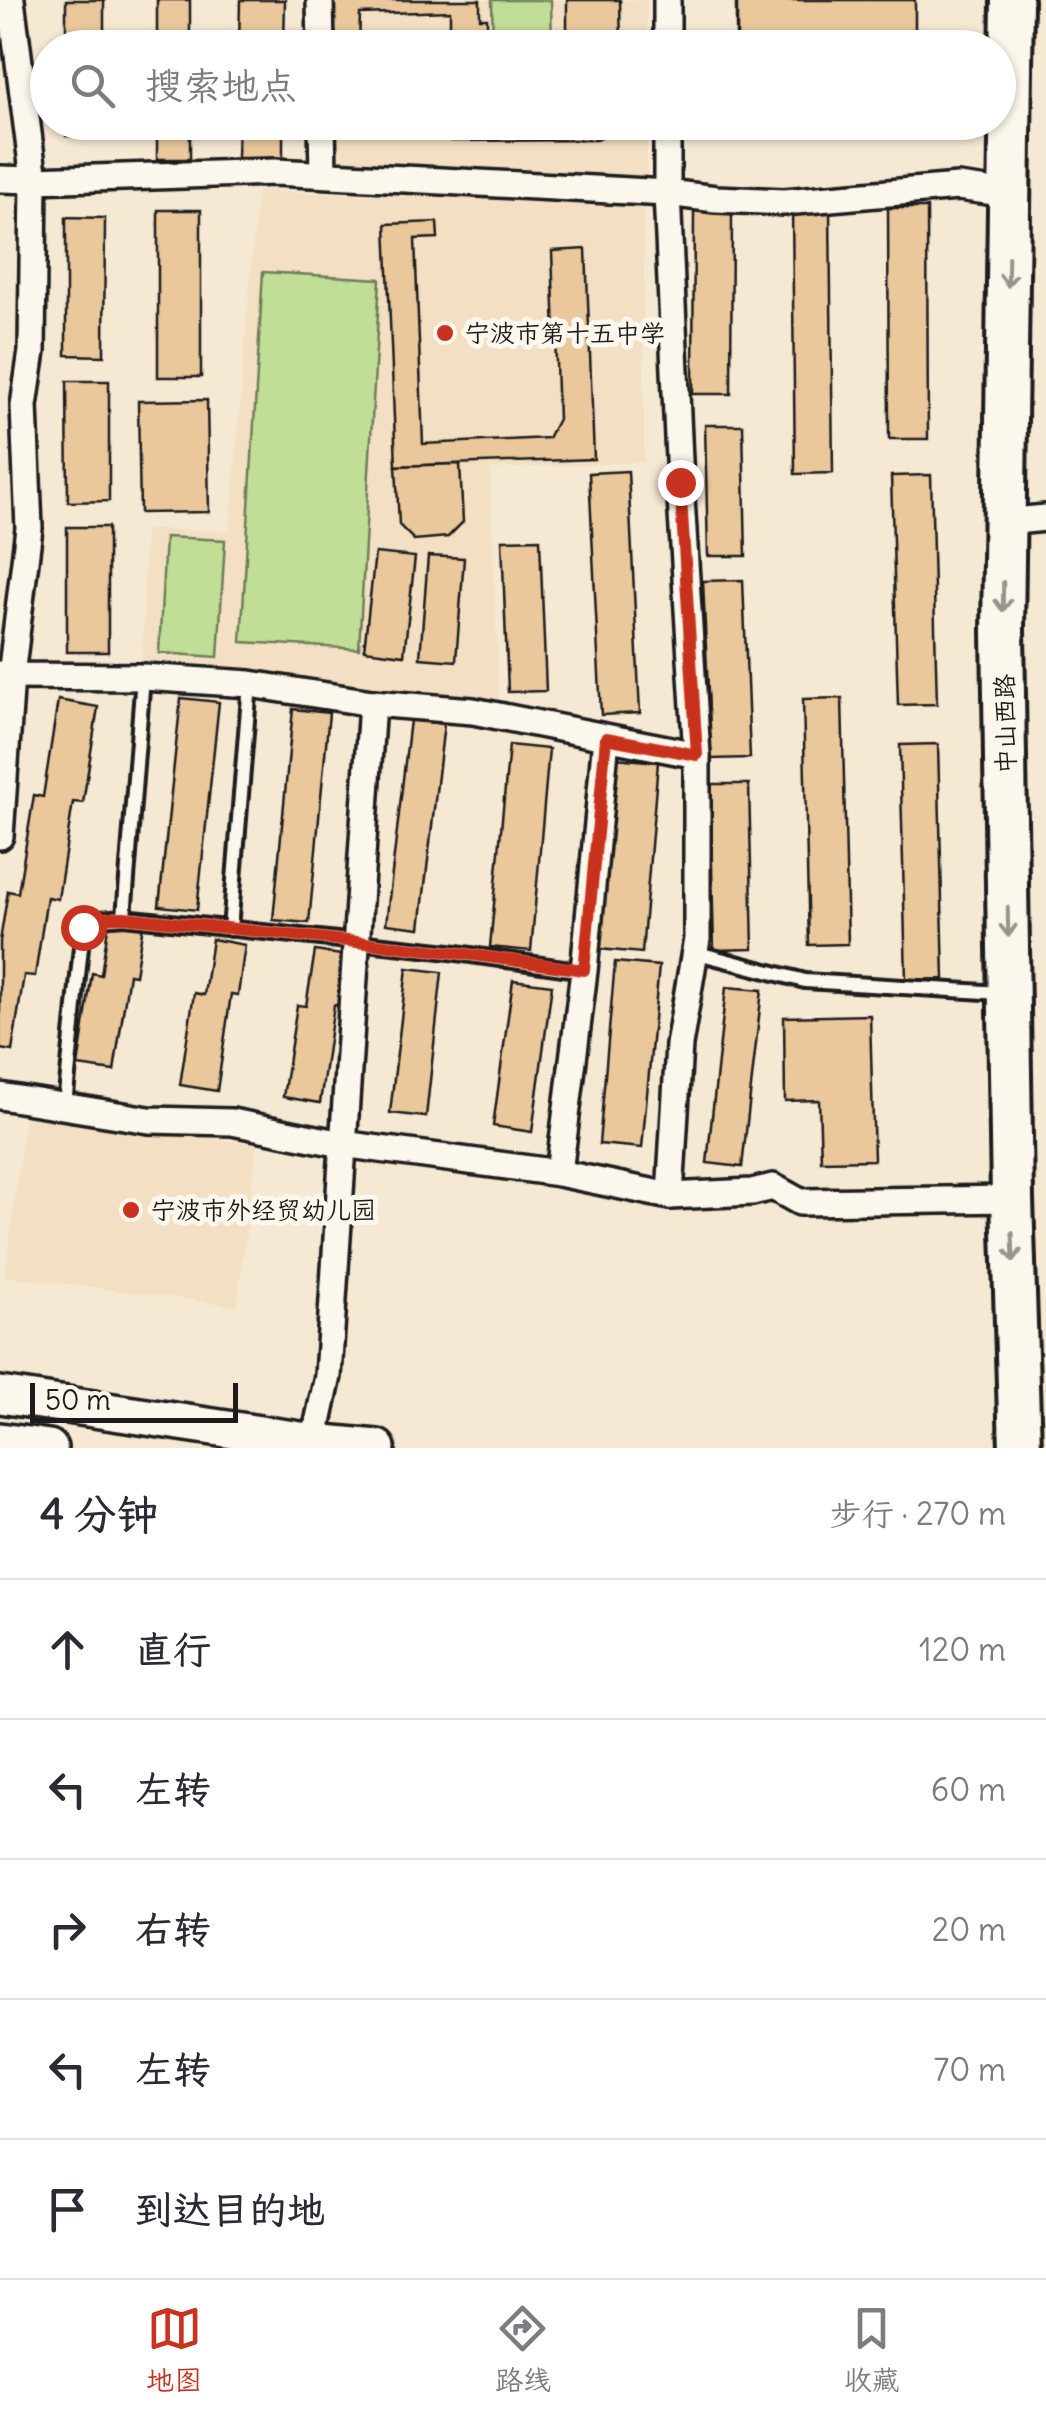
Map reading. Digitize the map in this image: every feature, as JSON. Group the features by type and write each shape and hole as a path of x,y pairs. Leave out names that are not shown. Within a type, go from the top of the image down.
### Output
{"main road":[{"name":"中山西路","path":"1012,0 1012,30"},
{"name":"中山西路","path":"1010,140 1003,631 1020,1448"},
{"path":"0,1395 376,1448"},
{"path":"0,1441 49,1448"}],"street":[{"path":"0,836 5,675 29,528 24,406 32,351 34,180 11,0"},
{"path":"320,0 321,30"},
{"path":"667,0 667,30"},
{"path":"322,140 323,174"},
{"path":"667,140 680,482 697,755 696,939 678,1045 670,1196"},
{"path":"0,178 275,172 784,202 958,187 1009,194"},
{"path":"1004,522 1046,518"},
{"path":"5,675 144,677 250,684 372,703 473,711 697,755"},
{"path":"314,1442 328,1376 372,703"},
{"path":"559,1173 584,970 606,738"},
{"path":"0,1096 150,1120 232,1122 342,1144 559,1173 670,1196 752,1192 773,1187 800,1202 1012,1199"}],"lane":[{"path":"124,917 144,677"},
{"path":"230,929 250,684"},
{"path":"64,1105 83,927 100,918 124,917 450,952 584,970"},
{"path":"694,952 805,981 1009,993"}],"shaded area":[{"path":"327,0 647,0 647,30 327,30"},
{"path":"329,140 647,140 647,186 330,168"},
{"name":"宁波市第十五中学","path":"257,191 644,203 644,462 490,469 499,699 239,673 142,672 145,529 230,531"},
{"name":"宁波市外经贸幼儿园","path":"25,1115 257,1144 237,1306 5,1276"}],"green space":[{"path":"492,0 551,0 552,30 493,30"},
{"path":"263,272 380,279 359,649 241,642"},
{"path":"165,537 225,540 218,657 159,653"}],"building":[{"path":"66,0 104,0 104,30 66,30"},
{"path":"157,0 190,0 190,30 157,30"},
{"path":"240,0 285,0 284,30 239,30"},
{"path":"335,0 480,0 480,18 487,18 487,30 450,30 450,11 360,14 360,30 329,30 329,18 335,19"},
{"path":"567,0 620,0 621,30 567,30"},
{"path":"736,0 900,0 901,30 736,30"},
{"path":"737,0 915,0 915,30 737,30"},
{"path":"157,140 190,140 190,159 157,159"},
{"path":"238,140 283,140 283,158 237,158"},
{"path":"451,140 596,140 451,141"},
{"path":"888,208 927,208 928,439 889,439"},
{"path":"792,209 830,209 833,473 795,474"},
{"path":"158,210 201,210 201,377 158,377"},
{"path":"694,210 732,210 731,394 693,394"},
{"path":"66,217 105,218 104,356 66,355"},
{"path":"437,222 438,238 415,239 423,444 548,438 558,419 552,251 586,249 594,459 396,466 386,224"},
{"path":"67,381 109,381 109,501 68,502"},
{"path":"207,400 209,512 140,513 138,401"},
{"path":"705,425 743,425 746,556 708,556"},
{"path":"460,464 463,522 448,537 414,540 399,525 396,466"},
{"path":"628,471 640,713 601,715 589,473"},
{"path":"931,475 937,704 898,705 891,476"},
{"path":"67,527 108,527 108,652 67,652"},
{"path":"540,539 546,691 508,692 502,540"},
{"path":"375,553 415,557 404,655 364,650"},
{"path":"428,556 464,558 456,661 420,658"},
{"path":"743,580 750,758 711,759 703,581"},
{"path":"181,698 219,702 197,910 159,906"},
{"path":"842,698 848,944 809,945 803,699"},
{"path":"58,700 98,707 83,803 73,802 58,899 47,897 35,976 24,975 12,1051 0,1049 0,941 8,891 18,893 34,795 43,797"},
{"path":"293,709 329,713 309,923 273,920"},
{"path":"410,720 444,724 420,928 386,924"},
{"path":"938,744 944,979 906,980 900,745"},
{"path":"509,745 549,749 531,951 490,947"},
{"path":"615,758 658,762 642,953 599,949"},
{"path":"710,784 749,784 753,949 714,950"},
{"path":"109,920 143,925 135,975 129,974 114,1071 78,1066 92,973 101,975"},
{"path":"212,939 245,945 238,995 231,994 217,1091 180,1085 194,993 204,995"},
{"path":"315,951 348,956 341,1006 334,1005 320,1103 283,1097 297,1005 306,1006"},
{"path":"615,962 659,966 642,1148 599,1144"},
{"path":"407,968 442,972 426,1117 390,1113"},
{"path":"513,980 552,985 532,1132 493,1126"},
{"path":"726,987 762,990 742,1167 707,1163"},
{"path":"870,1015 874,1160 821,1161 819,1100 785,1101 784,1017"}],"place":[{"name":"宁波市第十五中学","path":"445,333"},
{"name":"宁波市外经贸幼儿园","path":"131,1210"}],"route":[{"path":"83,927 100,918 124,917 584,970 606,738 697,755 680,482"}]}
